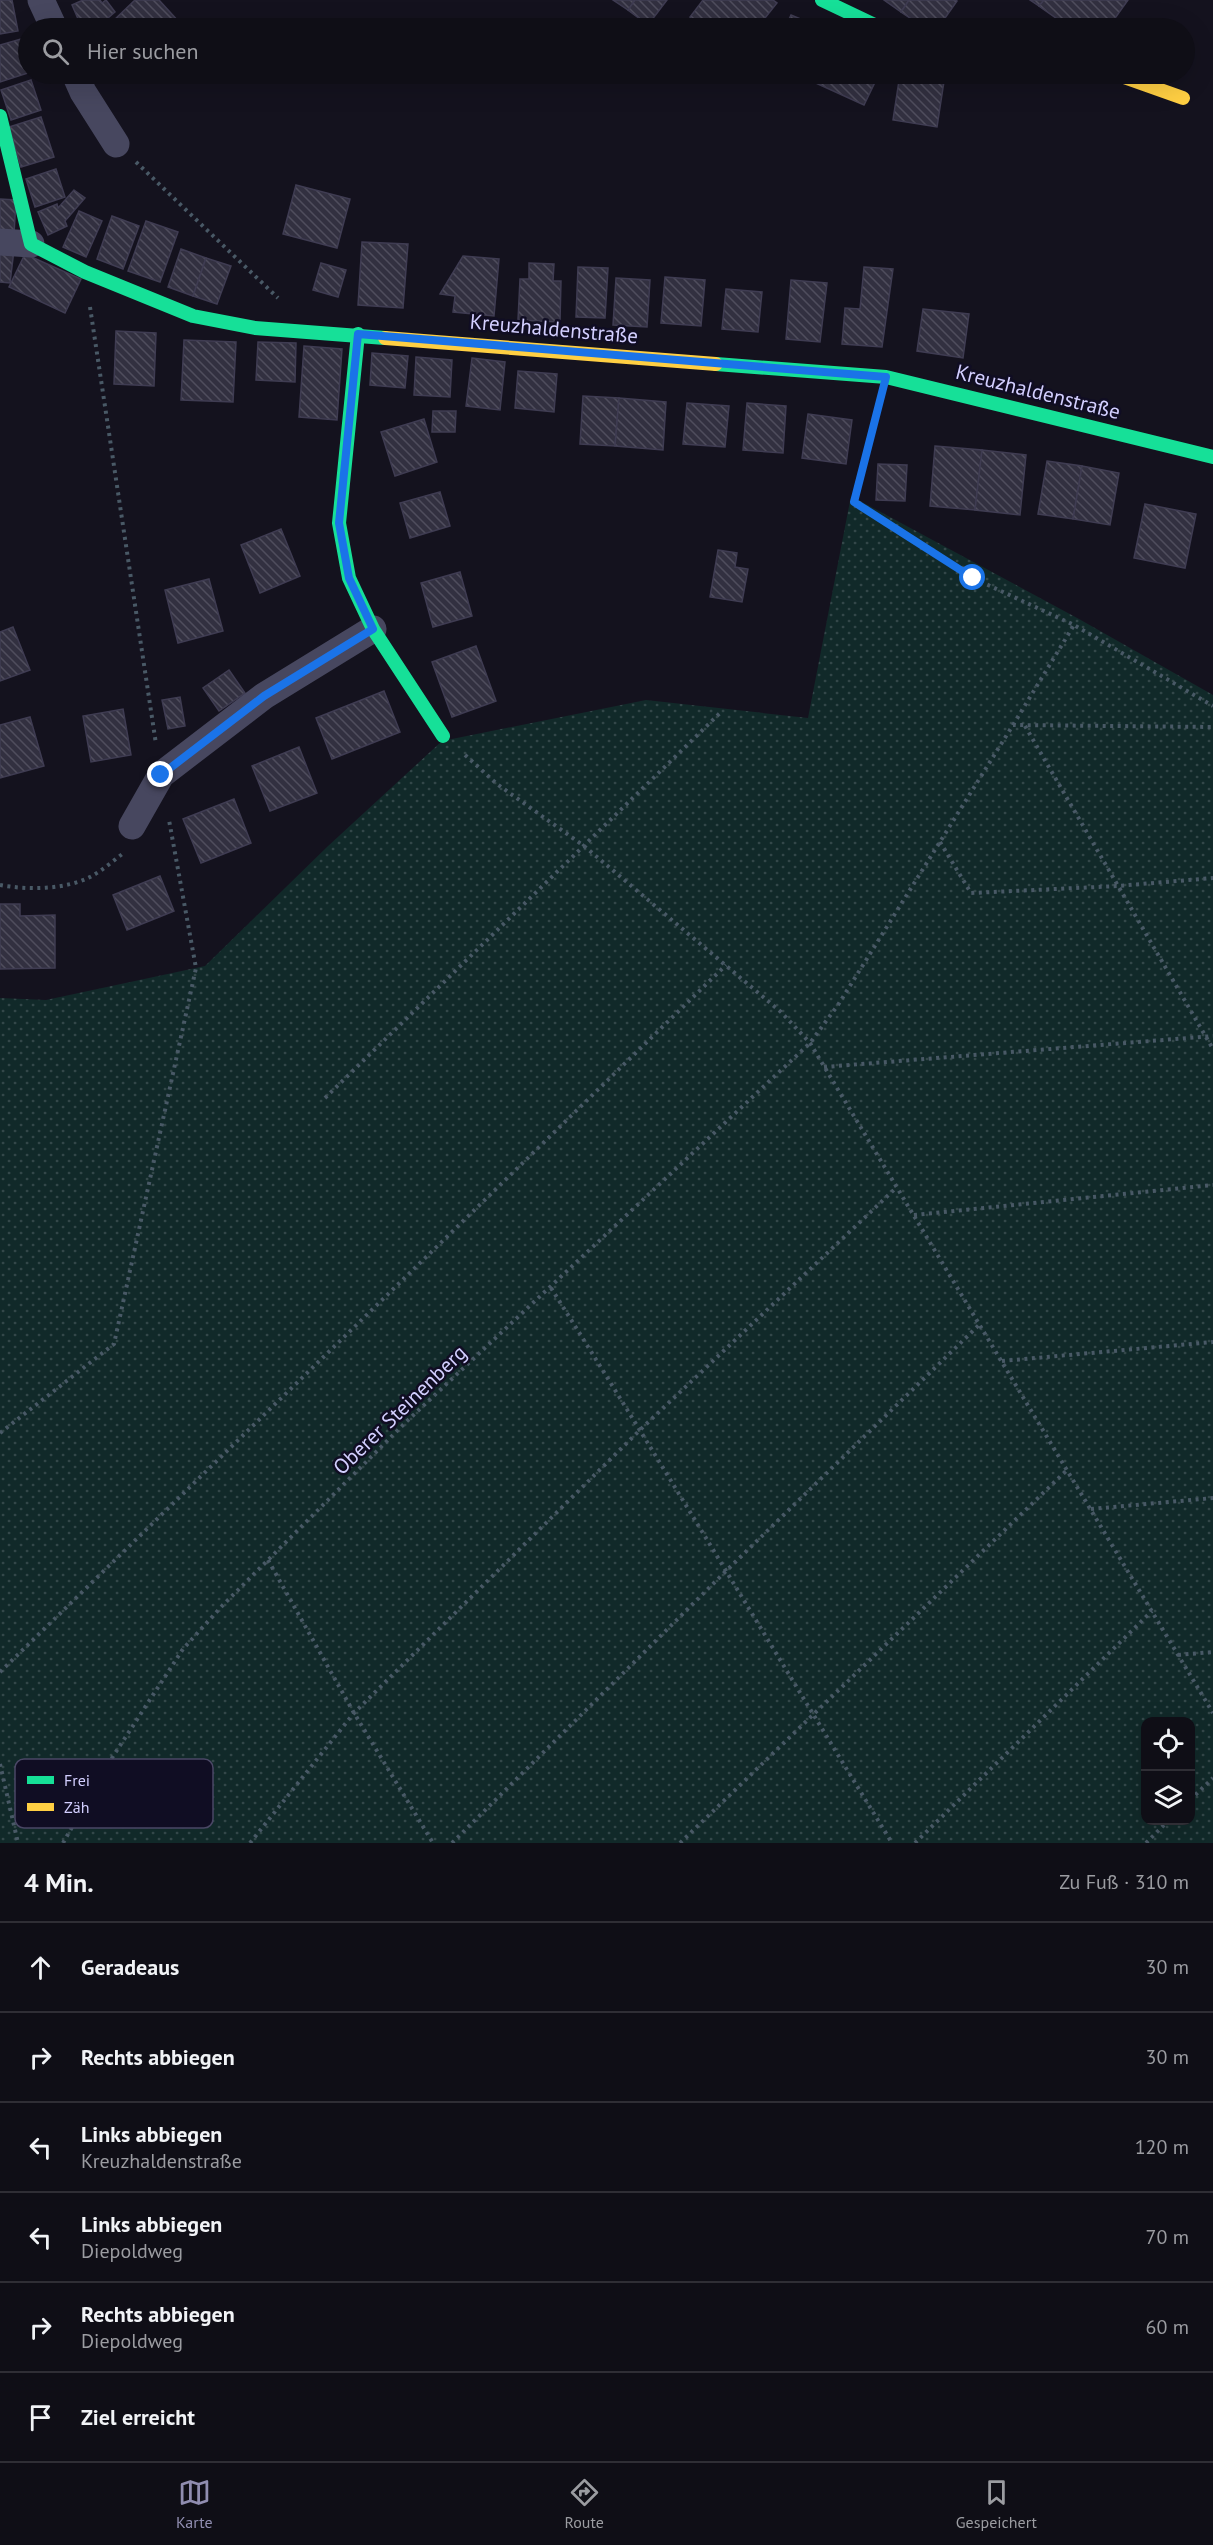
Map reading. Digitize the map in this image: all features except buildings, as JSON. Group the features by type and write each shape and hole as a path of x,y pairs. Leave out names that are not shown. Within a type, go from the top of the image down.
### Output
{"street":[{"path":"41,0 49,18"},
{"path":"822,0 860,18"},
{"path":"79,84 116,144"},
{"path":"1143,84 1183,98"},
{"path":"0,116 31,244 0,242"},
{"name":"Kreuzhaldenstraße","path":"31,244 85,272 193,316 255,328 358,334 886,377 1213,457"},
{"path":"358,334 339,523 349,578 373,629 443,736"},
{"path":"132,826 161,775 264,696 373,629"}],"path":[{"path":"116,144 279,299"},
{"path":"0,1433 114,1344 196,968 161,775 85,272"},
{"path":"886,377 854,502 973,578 1074,625 1213,706"},
{"name":"Oberer Steinenberg","path":"111,1759 183,1649 222,1606 406,1422 810,1043 838,1005 1074,625"},
{"path":"325,1098 720,713"},
{"path":"1013,725 1213,727"},
{"path":"1024,725 1213,1049"},
{"path":"443,736 497,784 584,846 781,1012 810,1043 1213,1713"},
{"path":"0,885 34,888 70,884 90,877 131,848 132,826"},
{"path":"940,842 971,894 1213,878"},
{"path":"0,1672 726,965"},
{"path":"824,1067 1213,1036"},
{"path":"914,1215 1213,1185"},
{"path":"250,1843 354,1713 641,1429 897,1187"},
{"path":"551,1288 641,1429 725,1572 892,1843"},
{"path":"452,1843 725,1572 980,1324"},
{"path":"1002,1361 1213,1342"},
{"path":"680,1843 1067,1470"},
{"path":"1090,1509 1213,1498"},
{"path":"268,1560 354,1713 433,1843"},
{"path":"915,1843 1152,1611"},
{"path":"1178,1655 1213,1652"},
{"path":"0,1764 18,1843"},
{"path":"1195,1796 1213,1778"},
{"path":"1146,1843 1165,1825"},
{"name":"Oberer Steinenberg","path":"63,1843 72,1828"}],"green space":[{"path":"851,496 1079,619 1213,695 1213,1843 0,1843 0,998 46,1000 205,966 327,847 442,741 646,700 808,718"}],"traffic: fast":[{"path":"822,0 860,18"},
{"path":"0,116 31,244 85,272 193,316 255,328 385,338"},
{"path":"358,334 339,523 349,578 373,629 443,736"},
{"path":"716,364 886,377 1213,457"}],"traffic: slow":[{"path":"1144,84 1183,98"},
{"path":"385,338 716,364"}],"route":[{"path":"161,775 264,696 373,629 349,578 339,523 358,334 886,377 854,502 973,578"}]}
